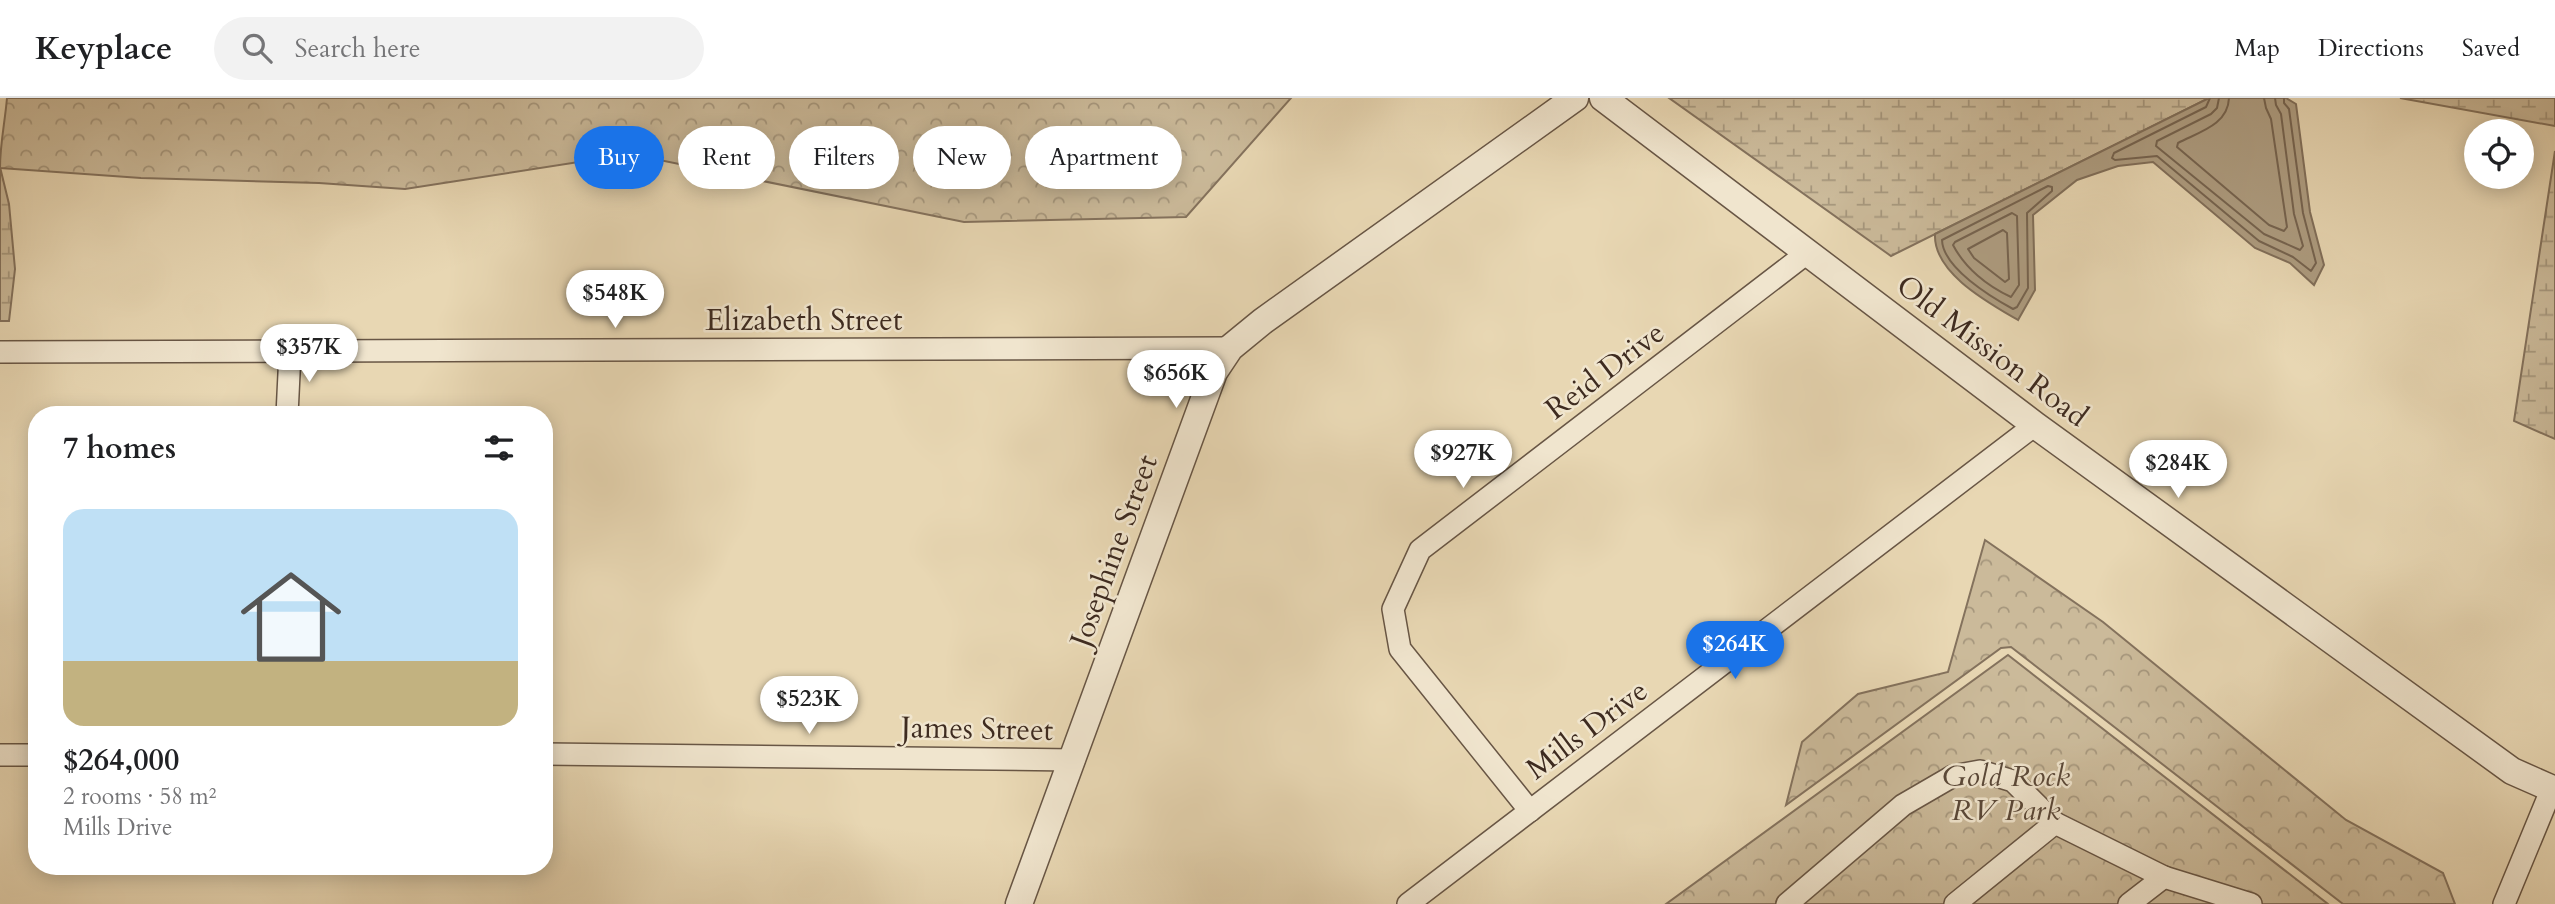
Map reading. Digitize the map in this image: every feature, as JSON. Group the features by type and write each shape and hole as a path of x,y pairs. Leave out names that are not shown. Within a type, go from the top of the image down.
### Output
{"street":[{"name":"Josephine Street","path":"1019,904 1214,372 1230,348 1263,321 1575,98"},
{"name":"Old Mission Road","path":"1603,98 2035,425 2512,771 2553,789"},
{"name":"Reid Drive","path":"1530,811 1400,649 1393,609 1420,550 1807,253"},
{"name":"Elizabeth Street","path":"0,352 1230,348"},
{"path":"287,406 290,353"},
{"name":"Mills Drive","path":"1408,904 2035,425"},
{"name":"James Street","path":"553,754 1074,760"},
{"path":"0,755 28,755"},
{"path":"1787,904 1903,805 1952,776 1980,771 2013,781 2055,823 2164,877 2251,904"},
{"path":"2504,904 2553,789"},
{"path":"1955,904 2055,823"},
{"path":"2129,904 2164,877"}],"green space":[{"path":"7,98 1291,98 1186,217 964,222 802,189 899,189 899,126 789,126 789,186 775,184 775,126 678,126 678,164 664,161 664,126 574,126 574,163 405,189 319,183 141,178 0,168"},
{"path":"1669,98 2209,98 1891,256"},
{"path":"2400,98 2555,98 2555,126 2534,122 2534,119 2516,119"},
{"path":"2555,151 2555,439 2514,421"},
{"path":"0,167 9,204 15,269 9,321 0,321"},
{"path":"1985,540 2103,622 2346,820 2443,873 2455,904 2343,904 2011,647 2001,648 1786,805 1802,742 1858,694 1948,672"},
{"name":"Gold Rock RV Park","path":"2008,655 2328,904 1666,904"}],"water":[{"path":"2209,98 2286,98 2296,104 2310,212 2324,265 2314,285 2290,263 2255,248 2153,162 2118,166 2077,180 2033,215 2035,290 2018,320 1978,296 1953,274 1943,261 1935,234"}]}
